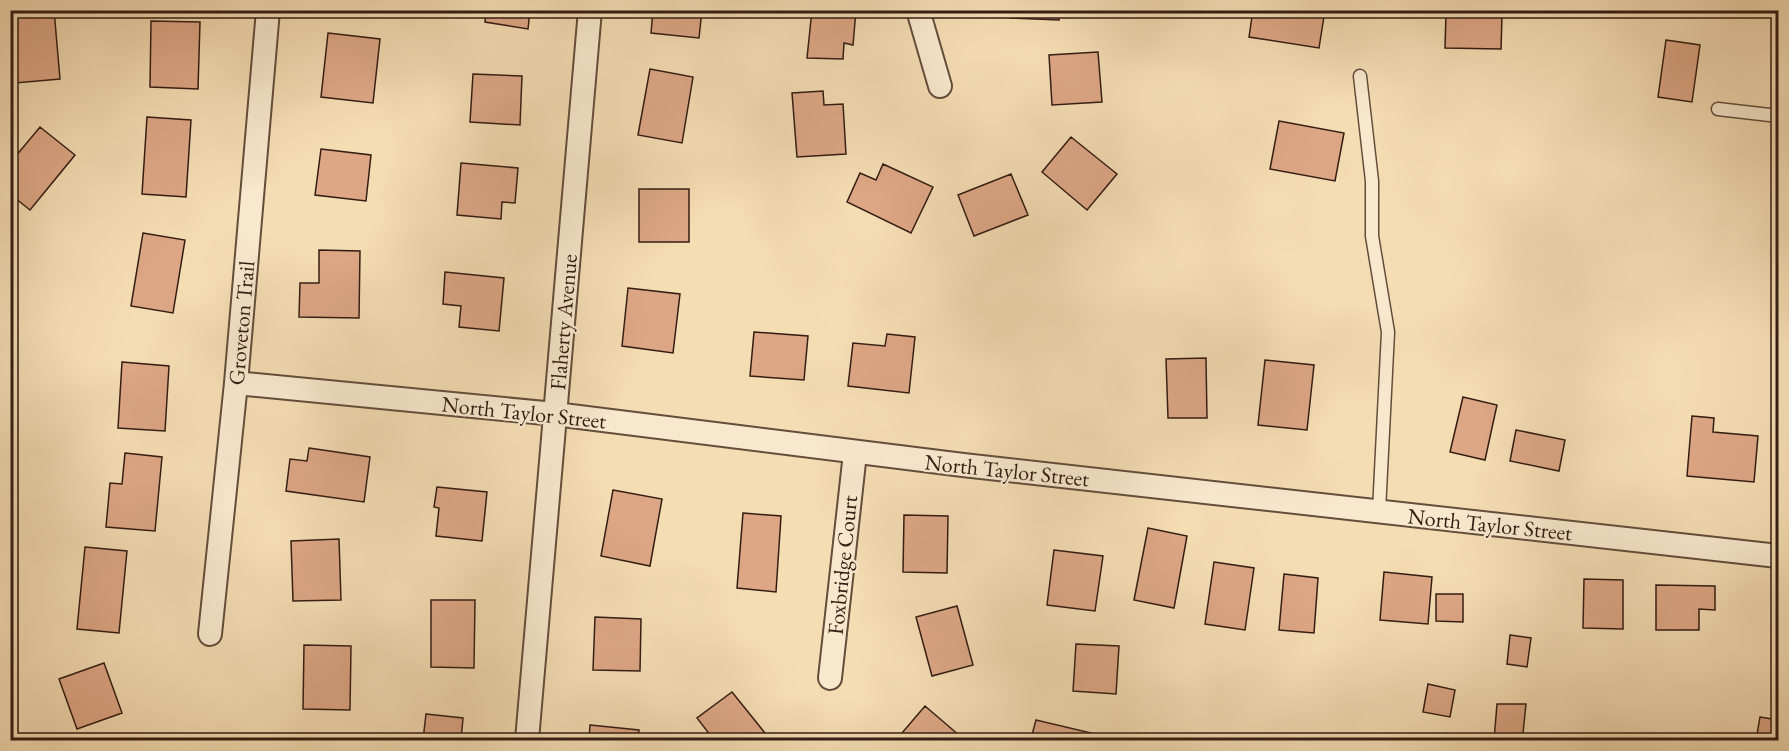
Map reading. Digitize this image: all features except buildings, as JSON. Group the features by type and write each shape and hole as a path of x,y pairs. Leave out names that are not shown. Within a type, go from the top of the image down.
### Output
{"street":[{"name":"Groveton Trail","path":"210,634 236,383 268,10"},
{"name":"Flaherty Avenue","path":"527,741 590,10"},
{"path":"920,10 940,86"},
{"name":"North Taylor Street","path":"236,383 555,414 855,453 1779,555"},
{"name":"Foxbridge Court","path":"830,678 855,453"}],"lane":[{"path":"1360,76 1372,182 1372,236 1388,332 1379,511"},
{"path":"1718,109 1779,116"}]}
